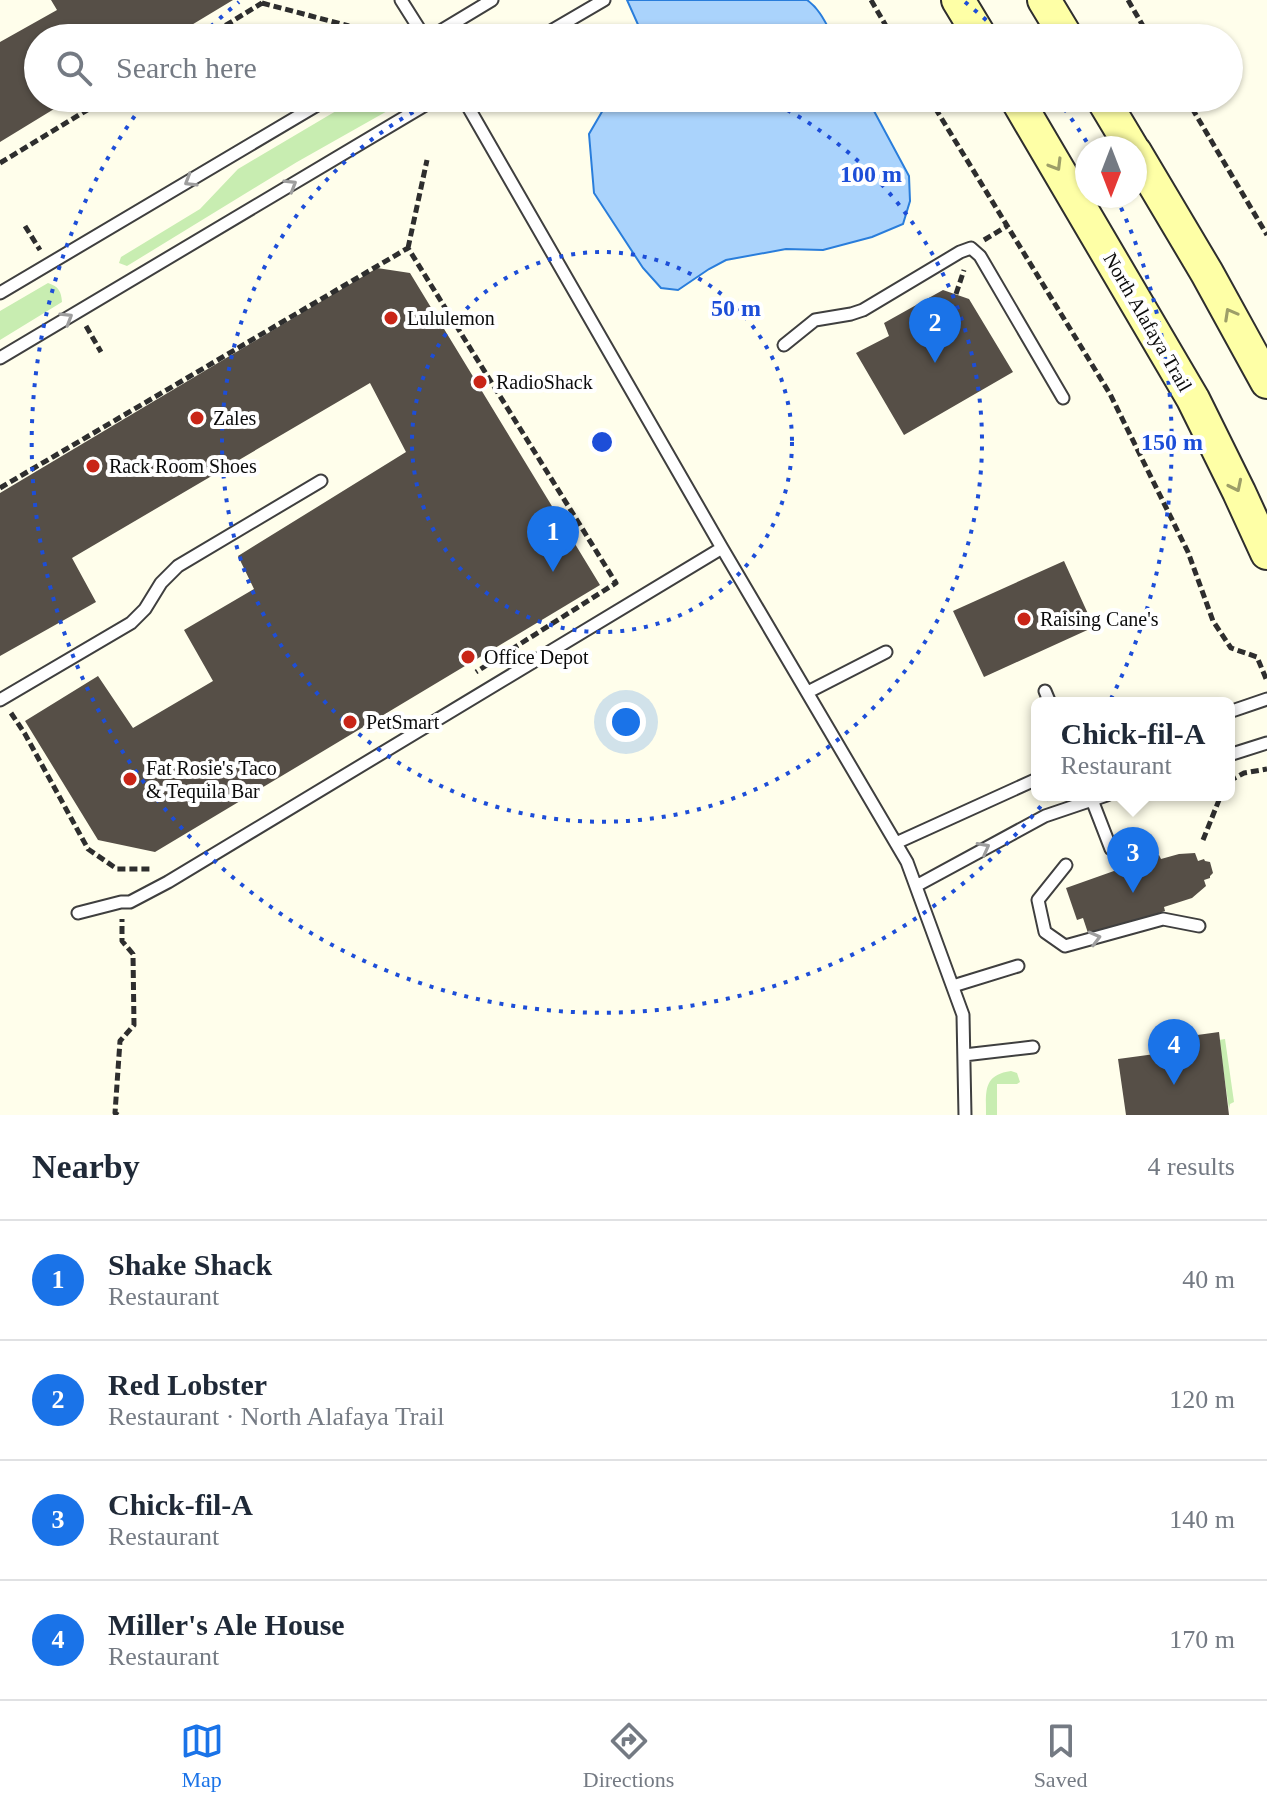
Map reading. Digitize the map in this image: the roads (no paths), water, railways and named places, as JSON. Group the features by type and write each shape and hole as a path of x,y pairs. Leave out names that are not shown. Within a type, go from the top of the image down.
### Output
{"main road":[{"path":"958,0 973,24"},
{"path":"1044,0 1059,24"},
{"name":"North Alafaya Trail","path":"1024,112 1193,399 1267,553"},
{"path":"1111,112 1125,136"},
{"path":"1147,172 1267,382"}],"lane":[{"path":"401,0 417,24"},
{"path":"451,24 492,0"},
{"path":"563,24 604,0"},
{"path":"0,293 305,112"},
{"path":"0,358 413,112"},
{"path":"471,112 907,862 963,1015 965,1115"},
{"path":"784,345 815,320 863,310 971,248 980,256 1063,398"},
{"path":"1,700 131,623 178,566 321,481"},
{"path":"78,913 130,902 168,882 722,548"},
{"path":"808,692 886,652"},
{"path":"1045,691 1048,697"},
{"path":"1235,710 1267,699"},
{"path":"1235,753 1267,743"},
{"path":"896,843 1031,782"},
{"path":"916,886 1045,816 1089,801"},
{"path":"1092,801 1111,849"},
{"path":"1066,865 1038,900 1045,932 1065,946 1163,919 1199,926"},
{"path":"953,986 1018,966"},
{"path":"964,1055 1033,1047"}],"water":[{"path":"627,0 807,0 826,24 638,24"},
{"path":"602,112 875,112 909,176 910,201 903,224 872,237 823,250 786,249 726,260 678,290 661,288 643,268 594,193 589,134"}],"place":[{"name":"Lululemon","path":"391,318"},
{"name":"Red Lobster","path":"935,363"},
{"name":"RadioShack","path":"480,382"},
{"name":"Zales","path":"197,418"},
{"name":"Rack Room Shoes","path":"93,466"},
{"name":"Shake Shack","path":"553,572"},
{"name":"Raising Cane's","path":"1024,619"},
{"name":"Office Depot","path":"468,657"},
{"name":"PetSmart","path":"350,722"},
{"name":"Fat Rosie's Taco & Tequila Bar","path":"130,779"},
{"name":"Chick-fil-A","path":"1133,893"},
{"name":"Miller's Ale House","path":"1174,1085"}]}
